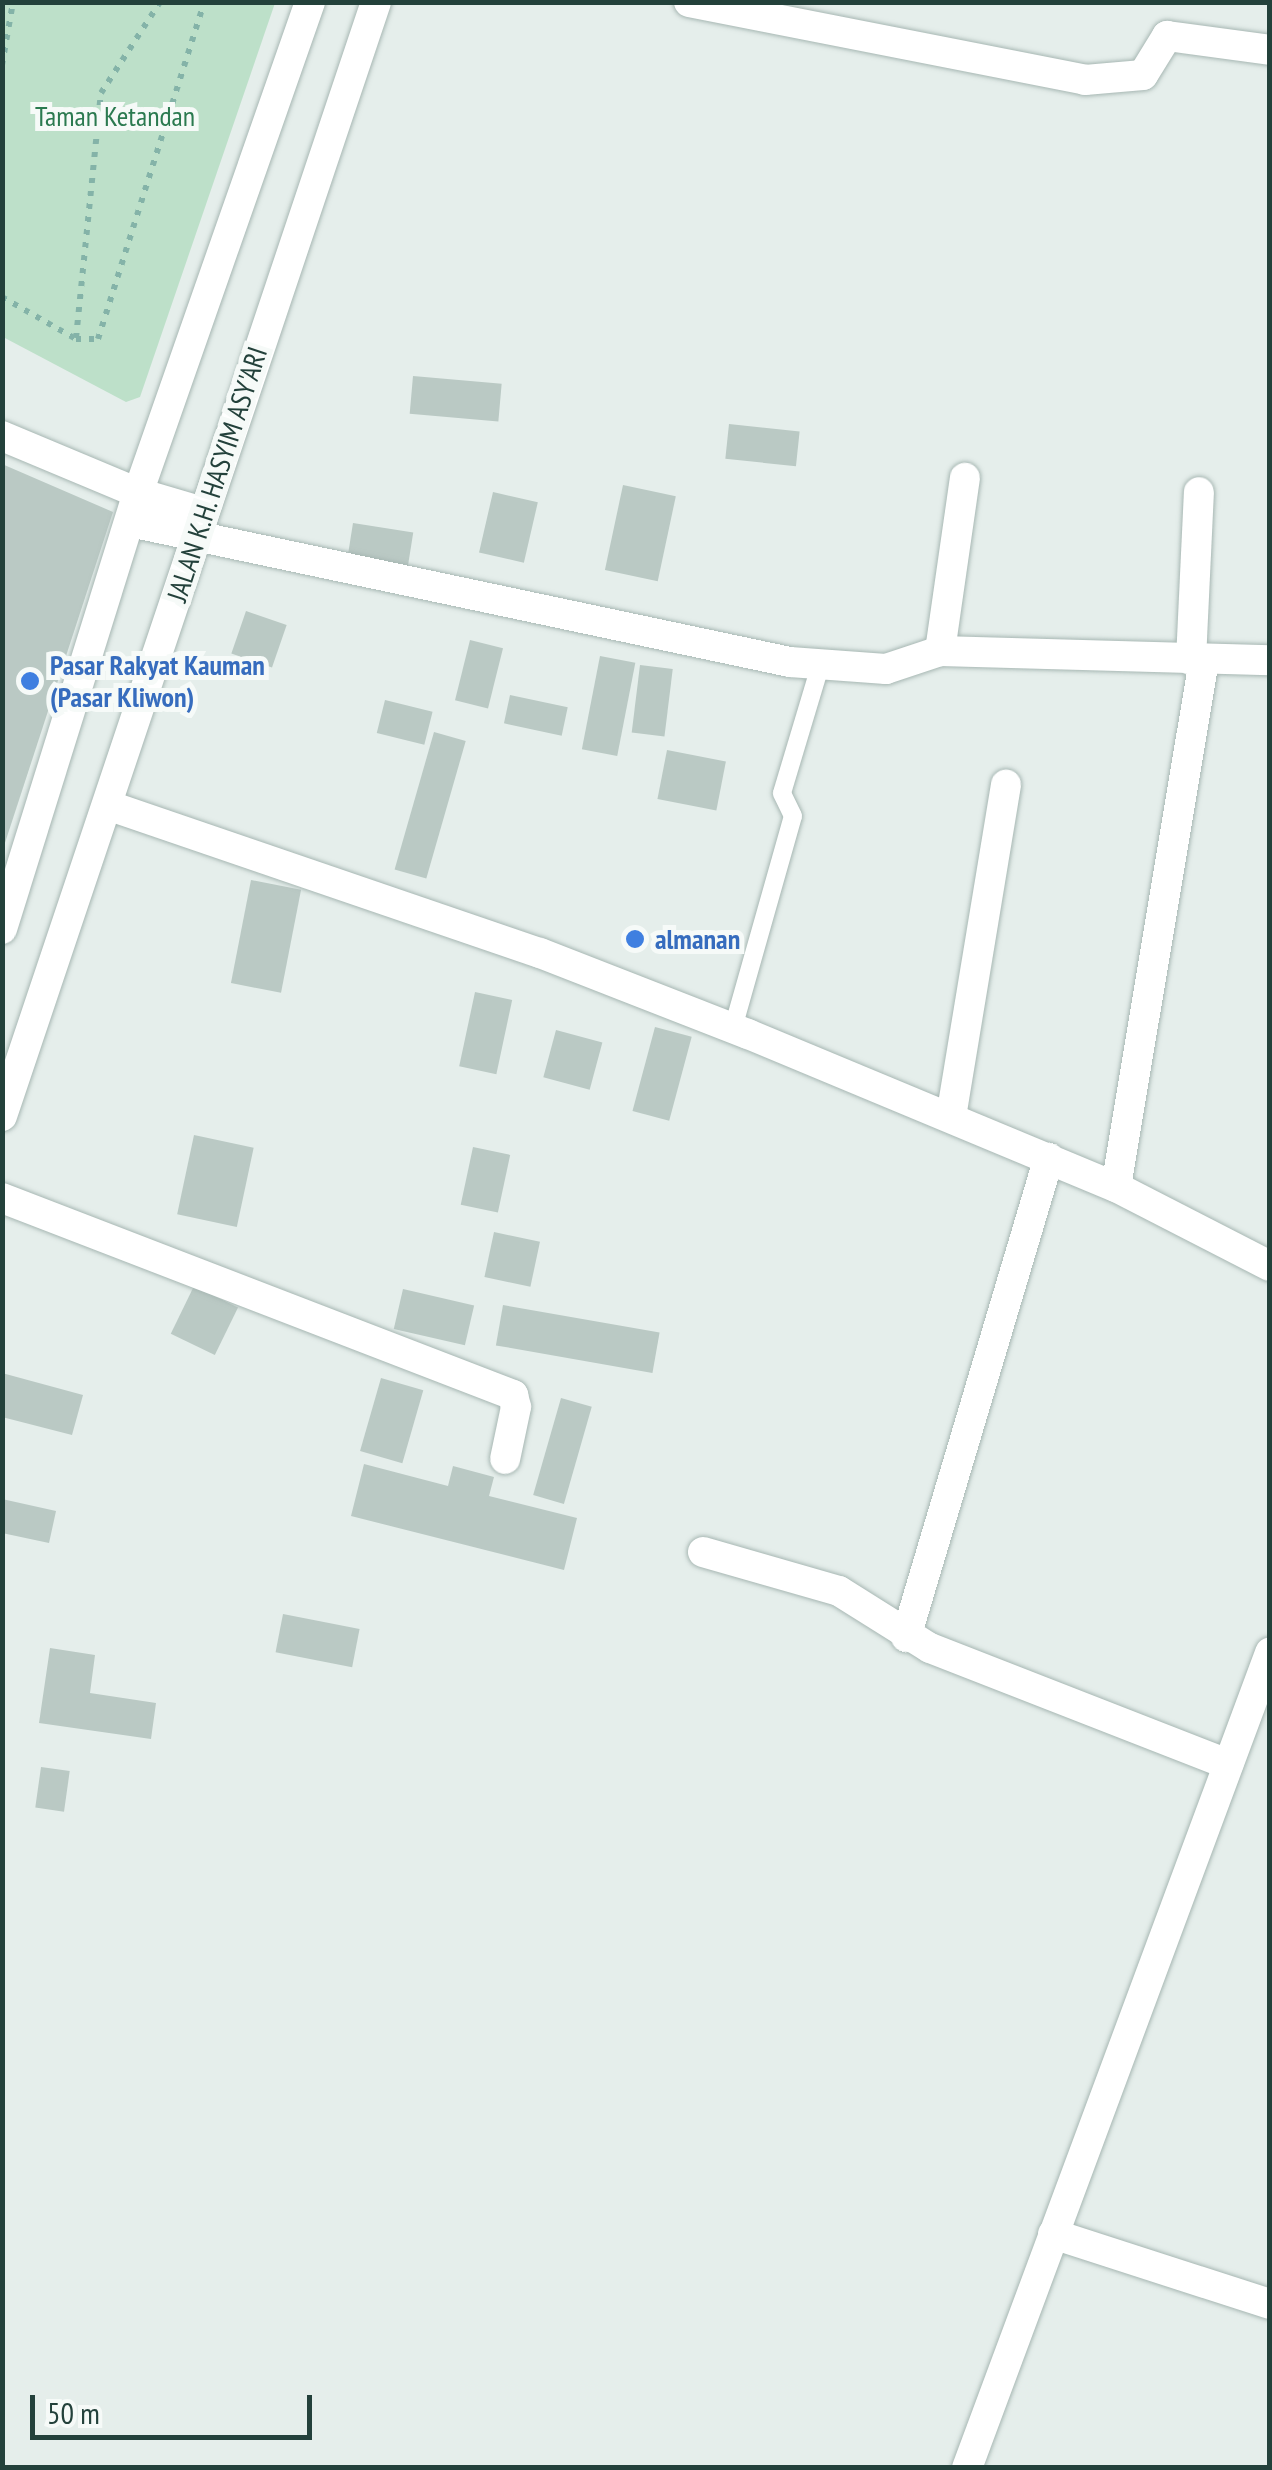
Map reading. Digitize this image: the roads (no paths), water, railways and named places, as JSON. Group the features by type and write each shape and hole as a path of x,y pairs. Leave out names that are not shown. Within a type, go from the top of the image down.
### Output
{"street":[{"path":"2,929 134,507 310,2"},
{"name":"JALAN K.H. HASYIM ASY'ARI","path":"2,1116 110,806 200,524 376,2"},
{"path":"688,2 1085,80 1143,75 1167,36 1270,50"},
{"path":"2,436 134,507 686,642 822,664 886,669 940,651 1270,660"},
{"path":"940,651 964,478"},
{"path":"1116,1187 1198,660 1199,492"},
{"path":"952,1118 1006,785"},
{"path":"110,806 540,953 733,1028 1116,1187 1270,1266"},
{"path":"906,1637 1049,1158"},
{"path":"2,1198 513,1394 516,1406 504,1458"},
{"path":"703,1552 839,1591 906,1637 1228,1764"},
{"path":"967,2468 1270,1654"},
{"path":"1053,2234 1270,2304"}],"lane":[{"path":"733,1028 793,816 782,792 822,664"}],"place":[{"name":"Pasar Rakyat Kauman (Pasar Kliwon)","path":"30,681"},
{"name":"almanan","path":"635,939"}],"park label":[{"name":"Taman Ketandan","path":"115,116"}]}
